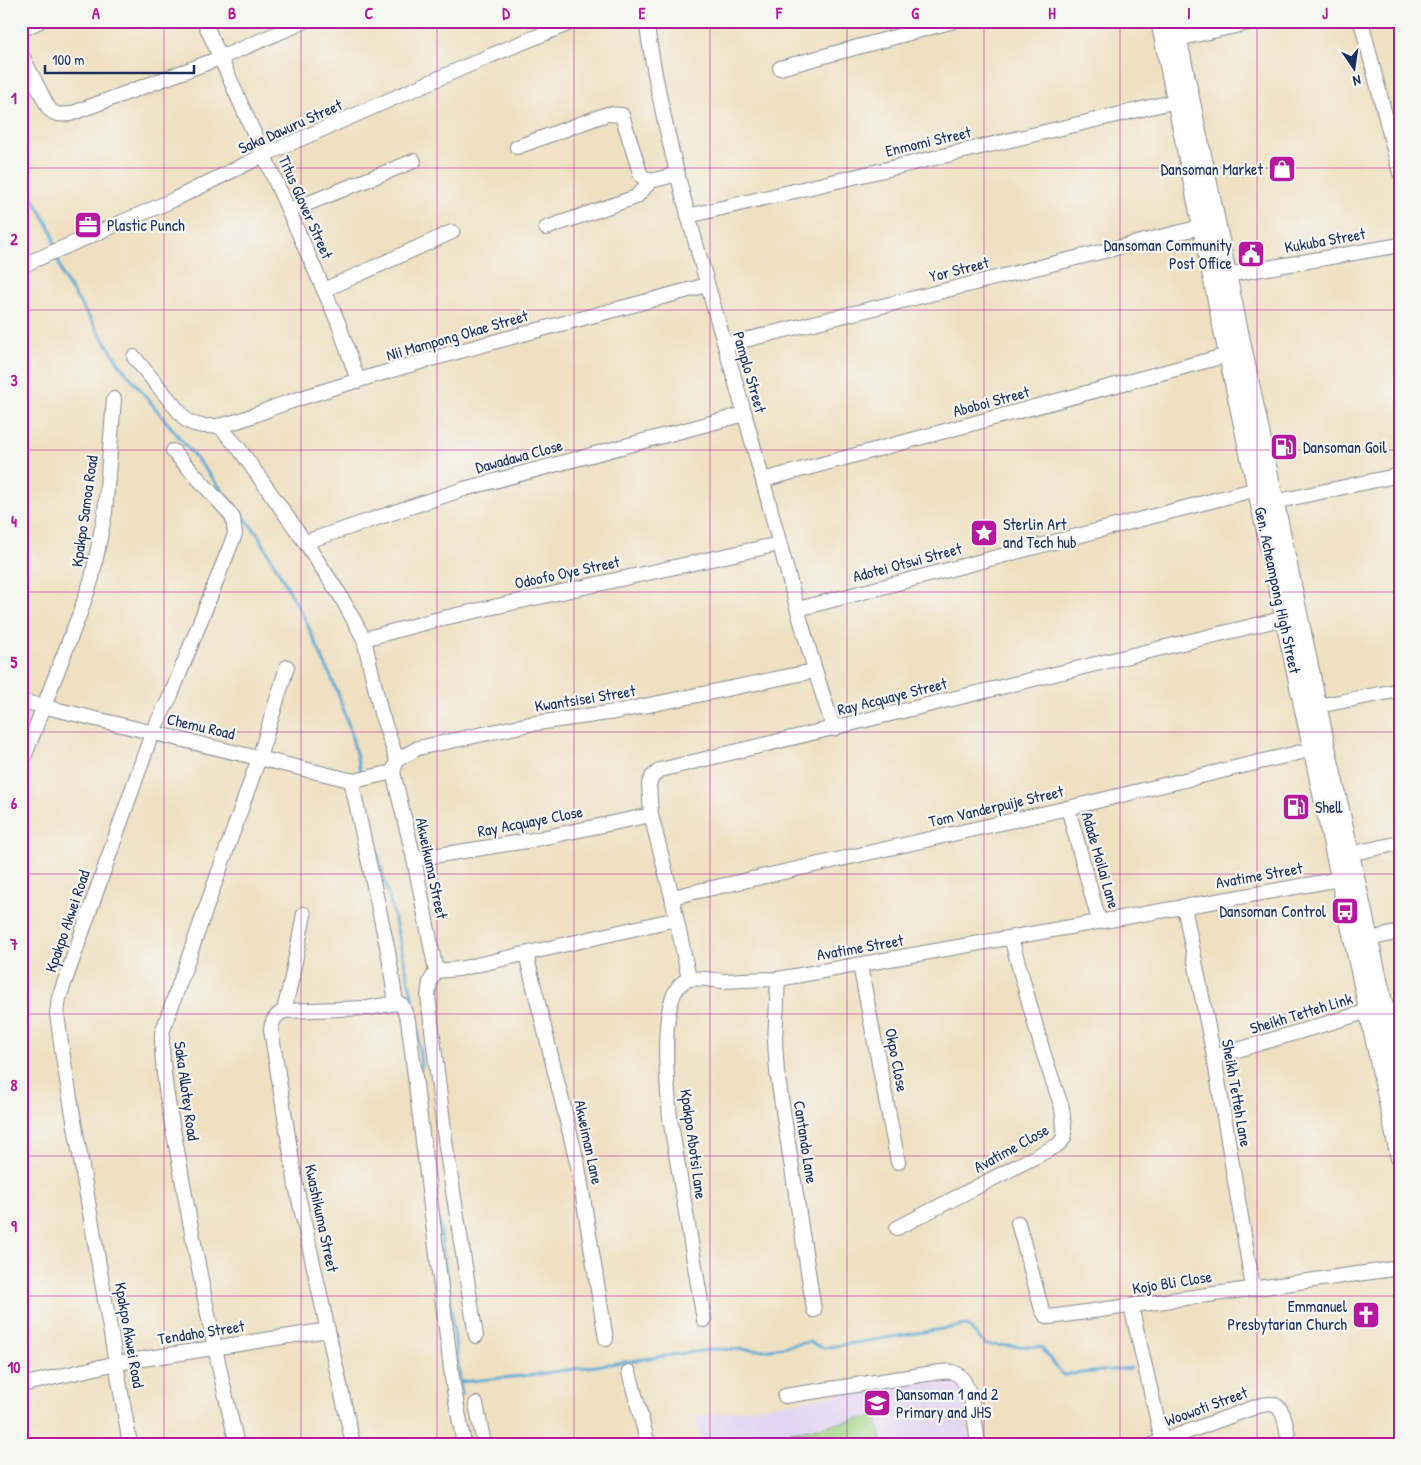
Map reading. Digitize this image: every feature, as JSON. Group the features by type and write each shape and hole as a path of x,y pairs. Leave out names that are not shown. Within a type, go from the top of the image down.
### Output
{"main road":[{"name":"Gen. Acheampong High Street","path":"1160,21 1201,227 1285,618 1319,748 1350,854 1400,1078"},
{"name":"Gen. Acheampong High Street","path":"1174,21 1318,706 1319,748 1340,879 1398,1140 1400,1158"}],"street":[{"path":"21,30 40,21"},
{"name":"Titus Glover Street","path":"204,21 338,322 358,381"},
{"path":"21,54 49,109 53,113 62,115 70,114 220,58 306,21"},
{"name":"Saka Dawuru Street","path":"21,266 173,200 264,155 492,55 575,21"},
{"name":"Pamplo Street","path":"646,21 651,57 688,216 745,414 814,671 834,729"},
{"path":"780,68 954,21"},
{"path":"1178,38 1256,21"},
{"path":"1361,21 1400,173"},
{"name":"Enmomi Street","path":"688,216 1176,101"},
{"path":"516,147 607,114 622,115 641,176 651,181"},
{"path":"289,211 414,160"},
{"path":"546,228 636,197 651,181 678,174"},
{"name":"Yor Street","path":"724,345 1201,227"},
{"path":"324,290 452,232"},
{"name":"Kukuba Street","path":"1228,275 1400,245"},
{"name":"Nii Mampong Okae Street","path":"220,427 298,399 445,355 707,285"},
{"name":"Aboboi Street","path":"763,480 1228,355"},
{"path":"134,357 186,420 197,425 220,427"},
{"name":"Kpakpo Samoa Road","path":"21,765 92,578 105,513 114,399"},
{"name":"Dawadawa Close","path":"304,542 464,489 745,414"},
{"name":"Akweikuma Street","path":"220,427 238,447 304,542 340,595 364,639 395,766 436,972"},
{"name":"Kpakpo Akwei Road","path":"130,1444 62,1058 57,1005 152,733 171,695 236,534 233,518 173,451"},
{"path":"1274,502 1400,475"},
{"name":"Adotei Otswi Street","path":"798,609 1257,489"},
{"name":"Odoofo Oye Street","path":"364,639 439,619 780,544"},
{"name":"Ray Acquaye Street","path":"676,919 651,815 649,784 652,777 660,770 1285,618"},
{"name":"Saka Allotey Road","path":"237,1444 214,1348 188,1214 163,1073 162,1033 259,758 287,667"},
{"name":"Kwantsisei Street","path":"373,777 395,766 418,748 530,724 615,712 814,671"},
{"path":"1318,706 1400,690"},
{"name":"Chemu Road","path":"21,701 352,781 373,777"},
{"name":"Tom Vanderpuije Street","path":"672,897 1068,808 1319,748"},
{"path":"352,781 386,942 396,1003"},
{"name":"Adade Moilai Lane","path":"1068,808 1099,921"},
{"name":"Ray Acquaye Close","path":"414,859 527,841 651,815"},
{"path":"1350,854 1400,843"},
{"name":"Avatime Street","path":"689,979 724,981 778,979 1340,879"},
{"name":"Sheikh Tetteh Lane","path":"1184,906 1214,1057 1254,1288"},
{"path":"304,914 288,1010 368,1008 396,1003 402,1005 408,1020 453,1385 464,1444"},
{"path":"476,1336 446,1147 428,996 430,982 436,972 459,969 676,919 689,979"},
{"path":"1369,939 1400,932"},
{"name":"Avatime Close","path":"897,1228 1058,1145 1064,1138 1062,1108 1043,1052 1011,938"},
{"name":"Akweiman Lane","path":"526,954 578,1166 606,1339"},
{"name":"Okpo Close","path":"860,964 898,1162"},
{"name":"Kpakpo Abotsi Lane","path":"689,979 677,988 669,1010 666,1032 667,1084 670,1118 704,1320"},
{"name":"Cantando Lane","path":"778,979 775,1042 777,1072 814,1310"},
{"name":"Kwashikuma Street","path":"288,1010 276,1015 271,1030 296,1186 353,1444"},
{"name":"Sheikh Tetteh Link","path":"1214,1057 1369,1011"},
{"name":"Kojo Bli Close","path":"1018,1223 1042,1310 1045,1315 1050,1317 1400,1268"},
{"path":"1131,1306 1145,1364 1160,1443"},
{"name":"Tendaho Street","path":"21,1385 117,1363 328,1330"},
{"path":"630,1372 648,1444"},
{"path":"785,1396 940,1372 952,1372 964,1380 968,1389 978,1444"},
{"path":"476,1404 484,1444"},
{"name":"Woowoti Street","path":"1160,1443 1258,1406 1271,1404 1279,1408 1283,1415 1289,1444"}],"shaded area":[{"name":"Dansoman 1 and 2 Primary and JHS","path":"956,1377 962,1388 970,1444 702,1444 695,1417"}],"green space":[{"path":"876,1416 883,1444 741,1444 741,1442"}],"waterway":[{"path":"21,176 52,232 55,247"},
{"path":"57,256 63,277 121,366 257,533 303,615 338,693 351,733 360,771"},
{"path":"363,795 416,1013 421,1069"},
{"path":"439,1219 462,1394"},
{"path":"460,1382 532,1375 714,1349 765,1350 809,1342 823,1348 967,1325 986,1345 1041,1347 1063,1375 1131,1368"}],"place":[{"name":"Dansoman Market","path":"1282,169"},
{"name":"Plastic Punch","path":"88,225"},
{"name":"Dansoman Community Post Office","path":"1251,254"},
{"name":"Dansoman Goil","path":"1284,447"},
{"name":"Sterlin Art and Tech hub","path":"984,533"},
{"name":"Shell","path":"1296,807"},
{"name":"Dansoman Control","path":"1345,911"},
{"name":"Emmanuel Presbytarian Church","path":"1366,1315"},
{"name":"Dansoman 1 and 2 Primary and JHS","path":"877,1403"}]}
